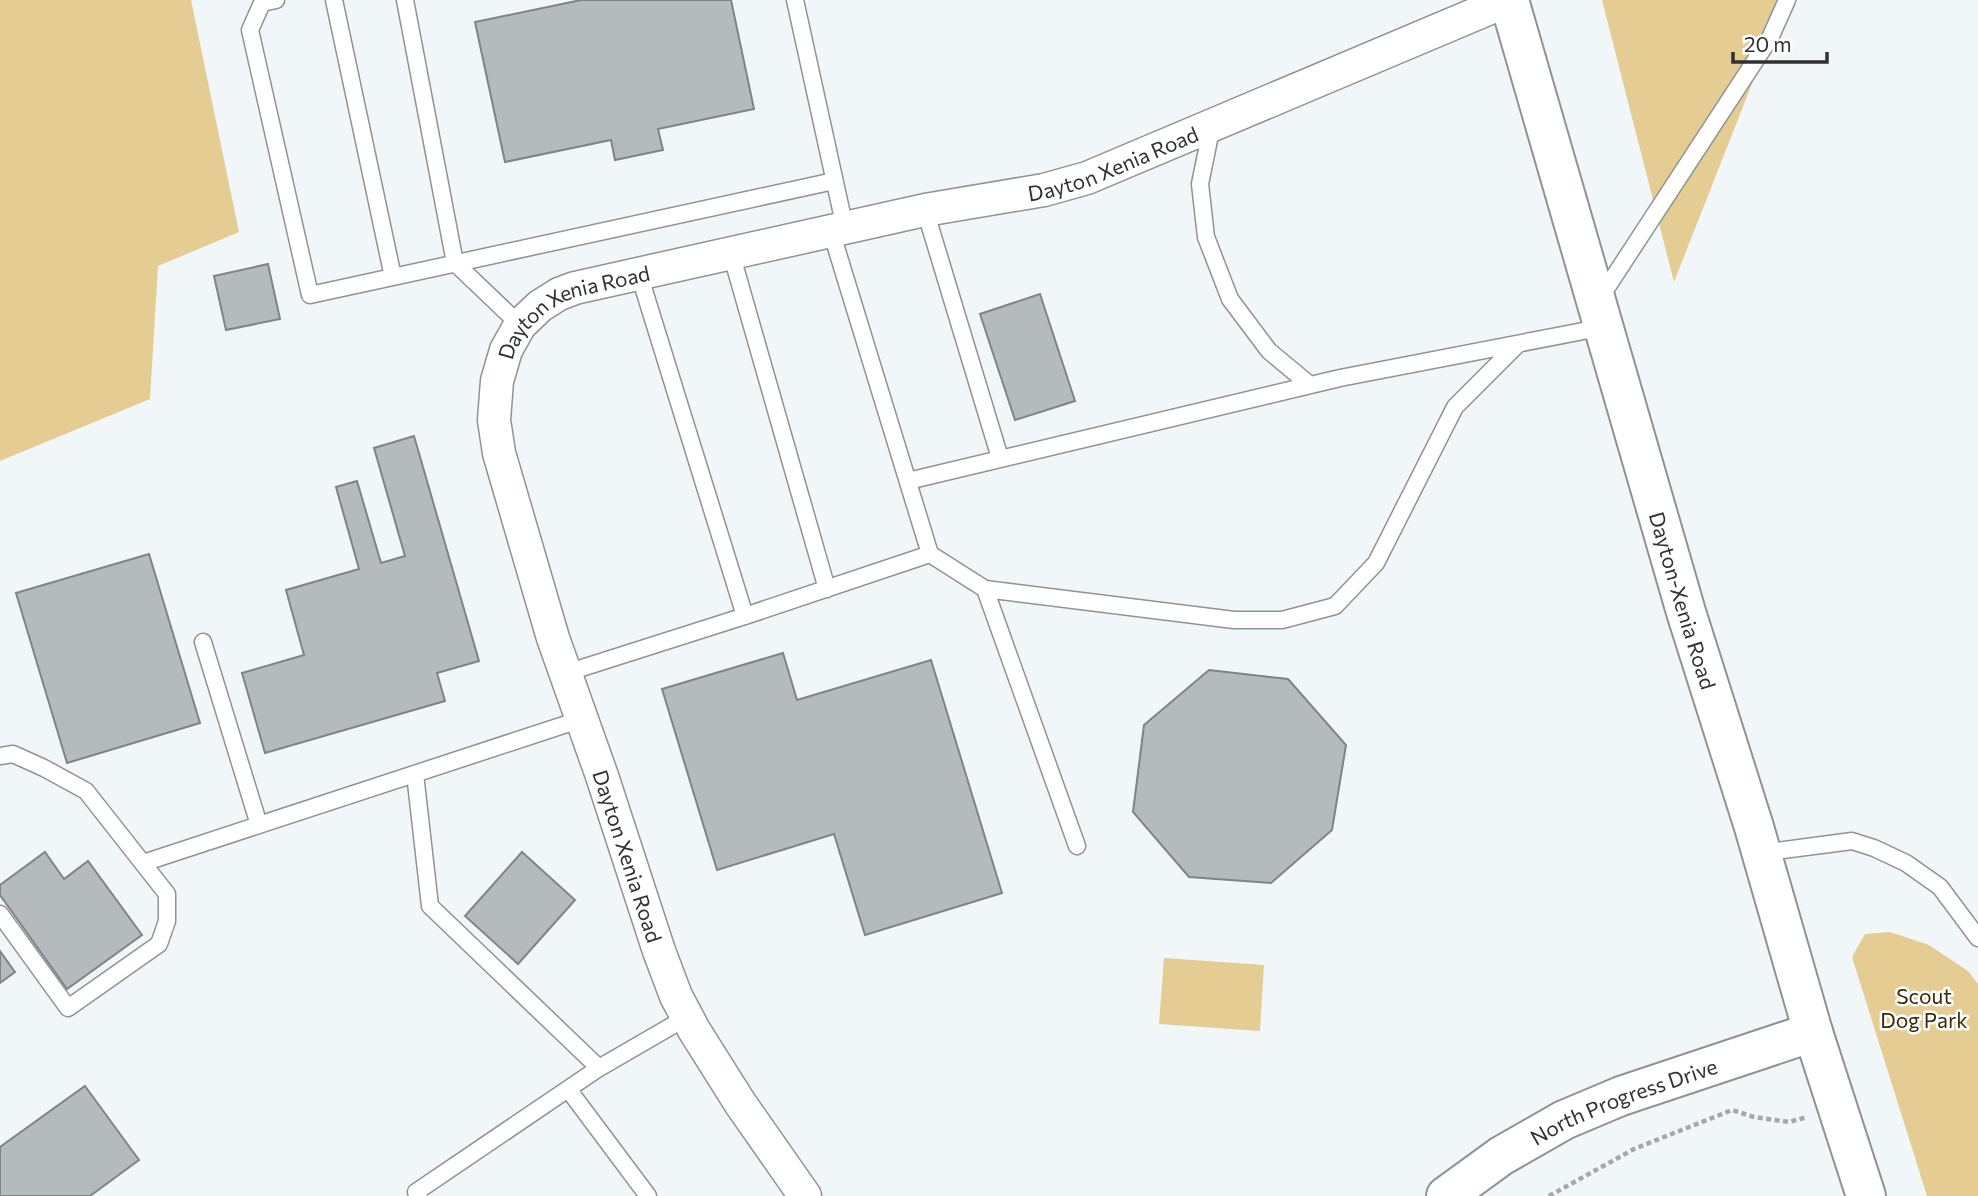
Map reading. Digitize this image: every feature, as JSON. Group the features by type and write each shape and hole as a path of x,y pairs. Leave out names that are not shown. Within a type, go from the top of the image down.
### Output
{"main road":[{"name":"Dayton-Xenia Road","path":"1509,0 1686,612 1813,1032 1866,1196"},
{"name":"North Progress Drive","path":"1446,1196 1501,1156 1564,1120 1621,1096 1813,1032"}],"street":[{"name":"Dayton Xenia Road","path":"805,1196 740,1103 676,996 553,638 499,453 494,420 497,381 506,350 520,326 540,306 575,288 925,210 1044,190 1087,178 1509,0"}],"lane":[{"path":"276,0 261,3 250,30 310,295 834,181"},
{"path":"334,0 393,277"},
{"path":"405,0 455,263 520,326"},
{"path":"795,0 834,181 838,229 930,554 985,589 1234,620 1282,620 1335,606 1376,563 1455,407 1518,344"},
{"path":"908,481 1310,385 1518,344 1600,315 1770,38 1787,0"},
{"path":"1212,125 1199,184 1206,237 1230,299 1269,351 1310,385"},
{"path":"925,210 1000,458"},
{"path":"731,253 827,589"},
{"path":"639,274 745,616"},
{"path":"566,673 930,554"},
{"path":"985,589 1077,846"},
{"path":"203,642 259,825"},
{"path":"143,863 582,719"},
{"path":"0,756 13,754 86,792 167,894 167,921 159,944 68,1008 0,914"},
{"path":"415,774 430,906 599,1068"},
{"path":"1761,853 1852,841 1874,848 1906,863 1940,887 1978,938"},
{"path":"415,1195 599,1068 687,1017"},
{"path":"568,1089 648,1196"}],"path":[{"path":"1549,1196 1634,1149 1732,1110 1754,1117 1789,1122 1838,1108"}],"green space":[{"path":"0,0 191,0 239,232 158,266 150,399 0,461"},
{"path":"1602,0 1792,0 1770,38 1674,282"},
{"name":"Scout Dog Park","path":"1890,932 1929,945 1968,971 1978,984 1978,1196 1927,1196 1852,957 1865,934"},
{"path":"1164,958 1264,965 1260,1031 1159,1024"}],"building":[{"path":"581,0 731,0 754,109 658,129 663,150 615,160 611,140 505,162 475,22"},
{"path":"268,264 280,319 226,330 214,276"},
{"path":"1040,294 1075,401 1015,420 980,314"},
{"path":"414,436 479,661 437,673 445,701 265,753 242,673 304,655 286,590 359,569 336,487 357,481 381,563 405,556 374,448"},
{"path":"149,554 200,723 67,763 16,593"},
{"path":"783,653 797,700 931,660 1002,893 865,935 834,834 717,870 662,689"},
{"path":"1209,670 1288,679 1346,745 1332,830 1271,883 1189,877 1133,812 1144,725"},
{"path":"45,852 64,879 88,861 142,935 67,989 0,895 0,885"},
{"path":"522,852 575,900 518,964 465,916"},
{"path":"0,951 15,972 0,983"},
{"path":"85,1086 139,1160 90,1196 0,1196 0,1147"}]}
